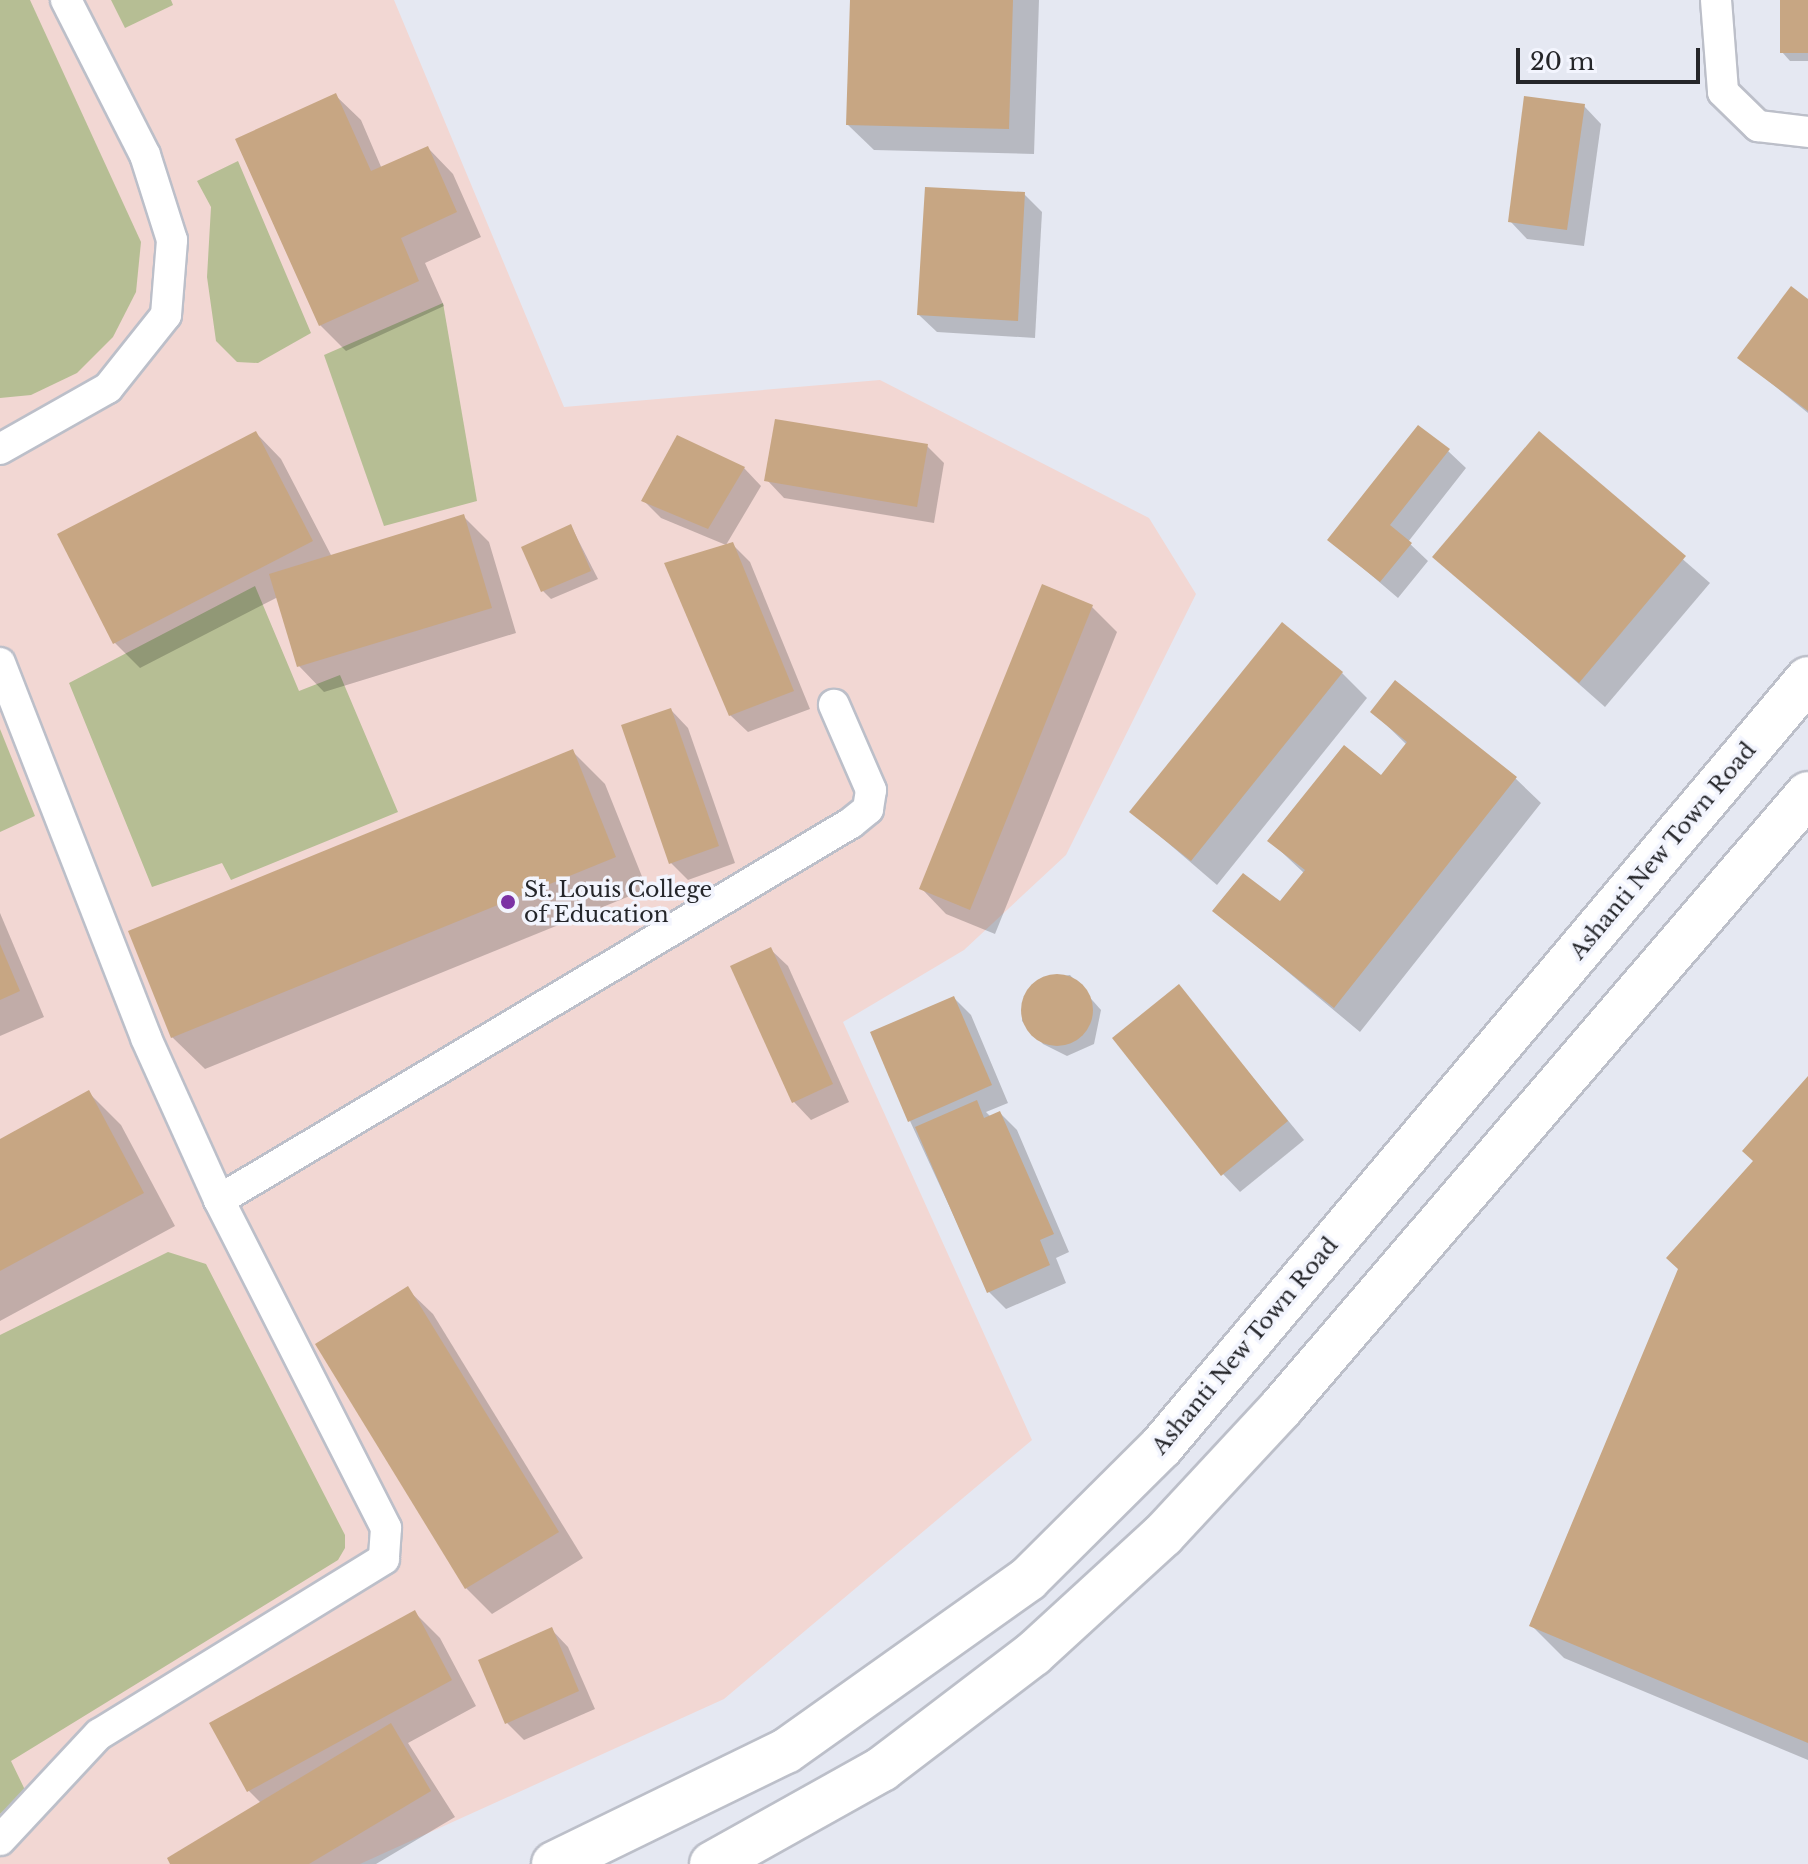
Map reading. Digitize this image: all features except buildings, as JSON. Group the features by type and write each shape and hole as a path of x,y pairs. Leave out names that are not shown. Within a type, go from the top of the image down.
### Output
{"street":[{"name":"Ashanti New Town Road","path":"558,1863 786,1751 1028,1579 1161,1447 1808,679"},
{"path":"712,1864 764,1848 882,1769 1033,1654 1163,1535 1281,1408 1808,794"}],"lane":[{"path":"0,449 108,388 166,315 172,240 145,155 66,0"},
{"path":"1716,0 1723,92 1758,126 1808,132"},
{"path":"0,663 146,1038 219,1200 386,1528 384,1559 99,1734 0,1840"},
{"path":"219,1200 851,823 868,809 871,790 834,705"}],"shaded area":[{"name":"St. Louis College of Education","path":"0,0 394,0 564,407 880,380 1149,518 1196,594 1066,855 964,950 843,1022 1032,1440 724,1699 360,1864 0,1864"}],"green space":[{"path":"0,0 30,0 141,242 136,292 113,337 77,373 31,395 0,398"},
{"path":"111,0 171,0 173,5 125,28"},
{"path":"238,161 311,333 258,363 237,362 216,341 207,277 211,207 197,181"},
{"path":"443,303 477,501 384,526 324,355"},
{"path":"255,586 299,691 340,675 398,812 231,880 222,863 152,887 69,683"},
{"path":"0,729 35,816 0,832"},
{"path":"168,1252 206,1264 345,1535 345,1548 338,1560 11,1761 26,1792 0,1814 0,1335"}],"place":[{"name":"St. Louis College of Education","path":"508,902"}]}
